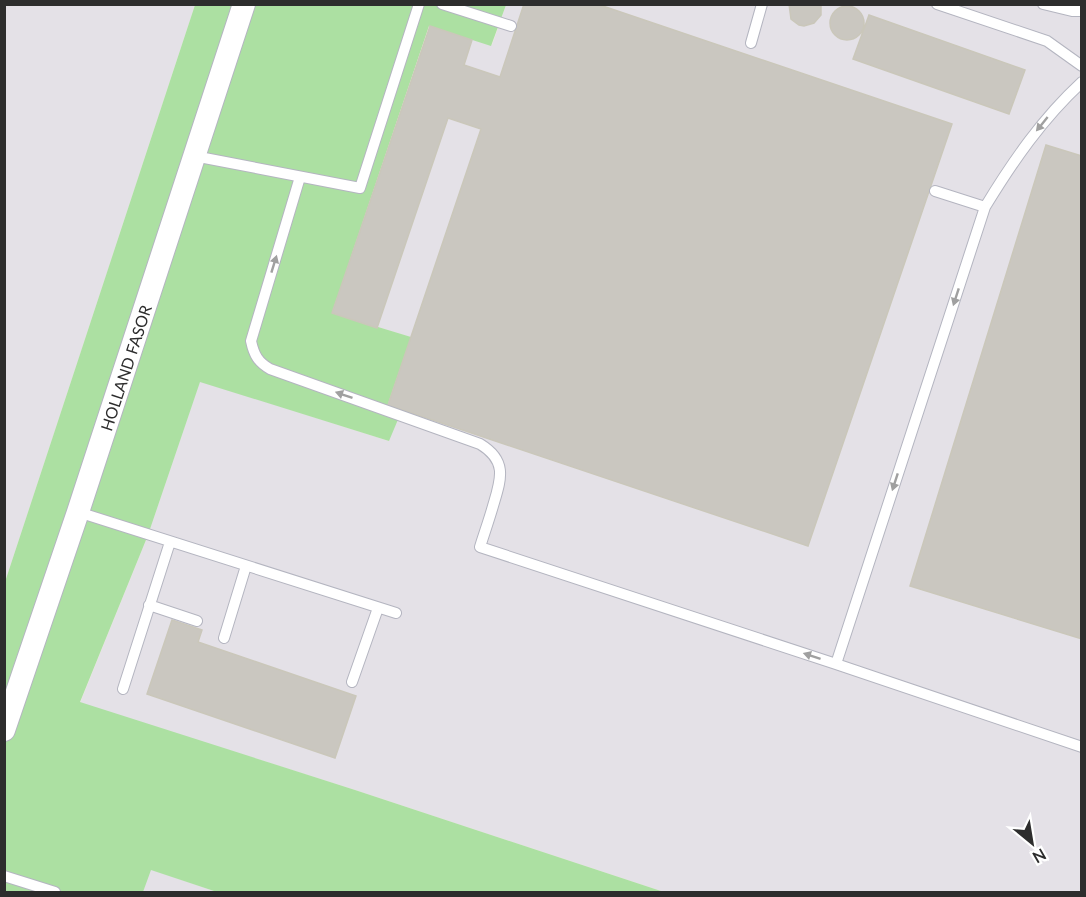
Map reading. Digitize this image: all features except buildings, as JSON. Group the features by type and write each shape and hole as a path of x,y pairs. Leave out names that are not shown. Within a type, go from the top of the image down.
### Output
{"street":[{"name":"HOLLAND FASOR","path":"4,730 78,512 244,4"}],"lane":[{"path":"194,156 360,188 419,4"},
{"path":"442,4 511,26"},
{"path":"751,43 762,4"},
{"path":"937,4 1047,41 1082,66"},
{"path":"1043,4 1064,10 1082,11"},
{"path":"836,664 985,207 1013,161 1043,122 1082,82"},
{"path":"300,177 251,341 253,352 259,362 270,369 488,448 496,457 501,479 480,547 1082,747"},
{"path":"934,191 985,207"},
{"path":"78,512 396,613"},
{"path":"123,689 170,542"},
{"path":"224,638 246,566"},
{"path":"149,605 197,621"},
{"path":"352,682 378,608"},
{"path":"4,876 56,892"}],"shaded area":[{"path":"5,5 195,5 5,582"},
{"path":"506,5 1081,5 1081,892 664,892 355,790 80,703 148,535 200,381 389,441 388,405 410,337 332,313 430,26 492,45"},
{"path":"150,869 217,892 143,892"}],"green space":[{"path":"195,5 506,5 491,46 429,26 332,313 411,337 388,404 402,410 389,441 200,382 148,535 80,702 664,892 217,892 151,870 143,892 5,892 5,582"}]}
